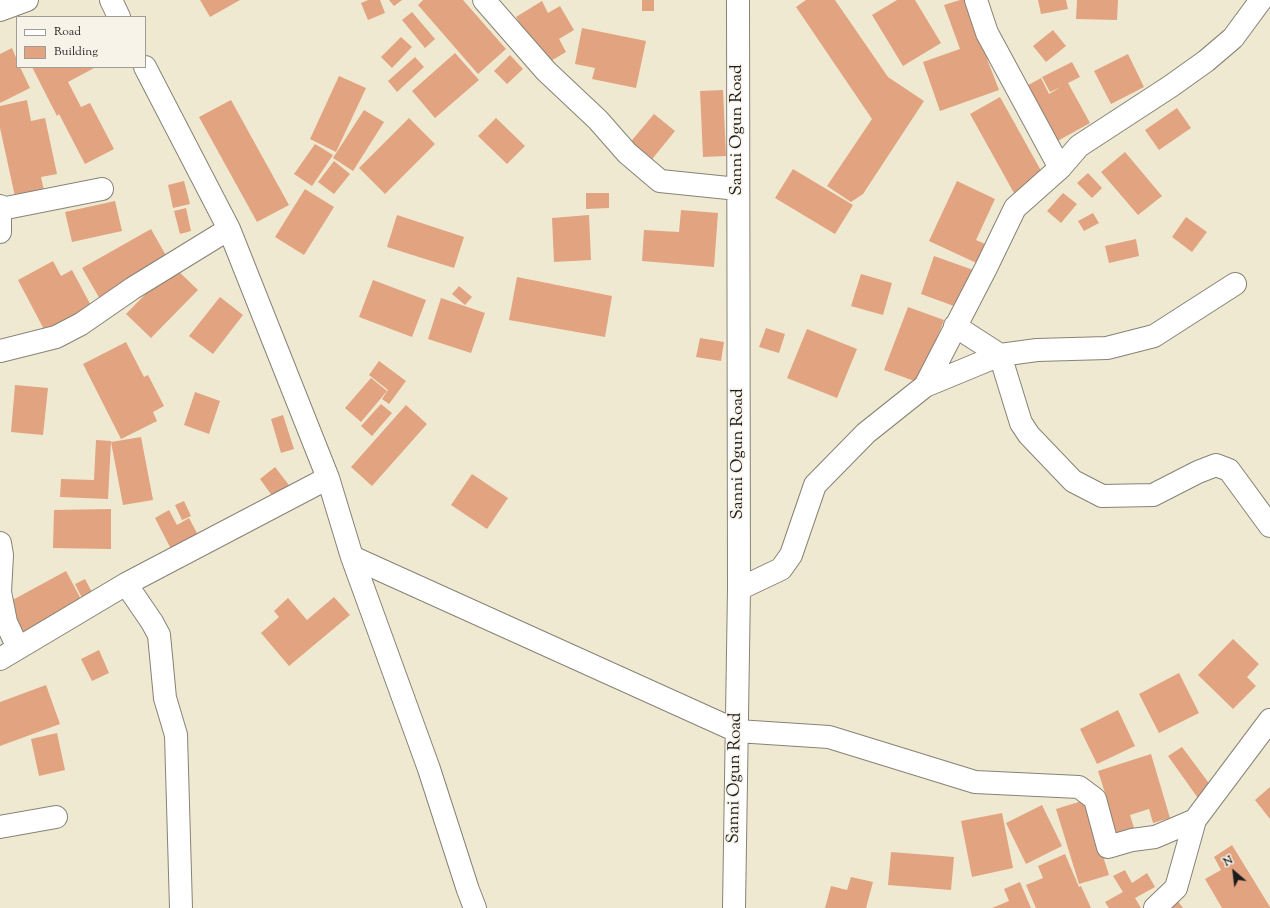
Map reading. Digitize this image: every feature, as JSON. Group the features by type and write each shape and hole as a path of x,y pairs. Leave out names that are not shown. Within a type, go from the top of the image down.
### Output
{"street":[{"path":"0,10 27,0"},
{"path":"111,0 119,16"},
{"path":"484,0 546,71 598,120 627,153 660,181 738,189"},
{"name":"Sanni Ogun Road","path":"734,908 738,730 739,589 738,0"},
{"path":"976,0 987,33 1060,168"},
{"path":"925,386 1015,208 1060,168 1079,146 1171,86 1206,61 1233,38 1261,0"},
{"path":"146,68 229,229 328,478 352,557 429,769 475,908"},
{"path":"0,232 0,207 102,189"},
{"path":"0,351 56,338 81,324 133,288 229,229"},
{"path":"739,589 781,569 791,555 815,485 866,433 925,386 1000,355 1037,350 1107,348 1154,336 1235,284"},
{"path":"955,326 1000,355 1021,423 1029,435 1073,481 1102,496 1153,495 1198,472 1216,466 1229,470 1270,526"},
{"path":"0,543 2,555 0,592 6,622 9,653 126,584 328,478"},
{"path":"352,557 738,730 829,737 975,782 1079,788 1095,799 1108,847 1132,840 1155,838 1195,820"},
{"path":"126,584 160,635 166,698 176,735 181,908"},
{"path":"1155,908 1176,888 1195,820 1270,720"},
{"path":"0,827 56,817"}],"building":[{"path":"200,0 240,0 210,17"},
{"path":"368,0 380,0 385,13 368,20 361,3"},
{"path":"389,0 402,0 394,6"},
{"path":"423,0 463,0 506,49 478,74 418,5"},
{"path":"642,0 654,0 654,11 642,11"},
{"path":"806,0 835,0 888,77 924,101 863,194 851,202 827,186 872,119 796,7"},
{"path":"897,0 915,0 941,43 903,66 872,15"},
{"path":"960,0 969,0 990,58 987,59 999,90 940,111 923,62 960,49 944,5"},
{"path":"1038,0 1066,0 1068,9 1041,14"},
{"path":"1077,0 1118,0 1117,20 1076,19"},
{"path":"542,1 548,13 560,6 574,30 559,39 566,52 544,65 516,17"},
{"path":"412,12 435,39 425,48 402,20"},
{"path":"582,28 646,41 636,88 592,79 595,68 575,64"},
{"path":"1053,30 1066,46 1046,62 1033,46"},
{"path":"401,37 412,47 392,68 381,57"},
{"path":"12,48 16,58 16,68 20,68 30,88 0,103 0,54"},
{"path":"455,53 479,80 435,118 412,91"},
{"path":"1128,54 1144,87 1111,104 1094,71"},
{"path":"510,55 523,69 507,84 494,71"},
{"path":"415,57 424,67 397,92 388,81"},
{"path":"1072,62 1080,77 1068,83 1090,123 1054,143 1023,88 1041,78 1049,94 1061,87 1050,92 1042,77"},
{"path":"33,68 94,68 68,82 81,107 90,103 114,149 85,164 59,114 57,116"},
{"path":"339,76 366,88 336,152 310,139"},
{"path":"723,90 726,156 703,157 700,91"},
{"path":"1000,97 1044,176 1014,193 970,114"},
{"path":"27,100 31,121 45,118 57,174 41,177 45,195 16,201 0,128 0,106"},
{"path":"231,100 289,205 257,222 199,117"},
{"path":"1177,108 1191,128 1159,150 1145,130"},
{"path":"364,110 384,122 353,171 333,158"},
{"path":"654,114 675,131 649,163 628,145"},
{"path":"409,118 435,144 385,194 359,168"},
{"path":"496,118 525,146 507,164 478,136"},
{"path":"315,144 333,155 312,186 294,174"},
{"path":"1125,152 1162,196 1138,215 1101,172"},
{"path":"334,161 350,174 334,194 318,182"},
{"path":"793,169 853,205 835,234 775,198"},
{"path":"1088,173 1102,188 1092,198 1077,183"},
{"path":"184,181 190,204 173,208 168,185"},
{"path":"957,181 995,199 976,240 994,248 985,267 929,241"},
{"path":"305,189 334,207 304,255 275,237"},
{"path":"586,193 609,193 609,208 586,209"},
{"path":"1063,193 1077,204 1061,223 1047,211"},
{"path":"115,201 122,231 72,242 65,212"},
{"path":"186,208 191,231 180,234 174,211"},
{"path":"681,210 718,213 714,267 642,261 644,230 679,232"},
{"path":"1093,213 1099,223 1084,231 1078,221"},
{"path":"397,215 464,237 454,268 387,247"},
{"path":"589,215 591,260 554,262 552,218"},
{"path":"1186,217 1207,232 1192,252 1172,237"},
{"path":"151,229 168,259 100,299 82,268"},
{"path":"1136,239 1139,256 1109,263 1105,246"},
{"path":"934,256 976,271 962,309 921,294"},
{"path":"53,261 61,276 72,270 95,313 48,337 18,280"},
{"path":"173,266 198,290 151,338 126,314"},
{"path":"861,274 892,283 883,315 851,306"},
{"path":"517,277 612,296 605,337 509,320"},
{"path":"373,280 426,300 412,337 359,317"},
{"path":"459,286 472,297 465,305 452,294"},
{"path":"220,297 243,315 213,354 189,336"},
{"path":"441,298 485,313 471,353 428,339"},
{"path":"908,307 944,320 920,383 884,370"},
{"path":"766,328 785,334 779,353 759,347"},
{"path":"807,329 857,349 837,398 787,378"},
{"path":"700,338 724,342 721,361 696,357"},
{"path":"126,342 144,377 148,375 164,406 153,412 157,421 121,439 83,364"},
{"path":"379,361 406,381 389,404 382,399 388,390 369,375"},
{"path":"371,378 387,391 361,422 345,408"},
{"path":"15,385 48,388 43,435 11,432"},
{"path":"195,392 220,401 209,434 184,425"},
{"path":"381,404 392,413 372,436 361,426"},
{"path":"406,405 427,424 372,486 351,467"},
{"path":"283,415 294,449 281,453 271,419"},
{"path":"141,437 153,500 123,505 111,442"},
{"path":"96,440 111,441 108,499 60,497 61,479 94,480"},
{"path":"275,467 292,489 276,501 260,479"},
{"path":"472,474 508,498 487,529 451,505"},
{"path":"184,501 191,516 182,520 175,505"},
{"path":"111,509 111,549 53,548 54,510"},
{"path":"169,510 177,525 189,518 198,535 171,549 155,518"},
{"path":"66,571 82,601 24,633 7,603"},
{"path":"85,579 94,596 84,602 75,584"},
{"path":"334,597 350,615 289,666 261,633 279,617 274,611 288,598 307,620"},
{"path":"1233,639 1259,664 1247,677 1256,686 1233,709 1198,675"},
{"path":"99,650 109,673 92,681 81,659"},
{"path":"1179,673 1199,713 1159,733 1139,694"},
{"path":"46,685 60,724 0,746 0,702"},
{"path":"1118,710 1135,746 1097,764 1080,729"},
{"path":"57,733 65,770 39,776 31,739"},
{"path":"1182,747 1214,790 1200,801 1168,756"},
{"path":"1151,754 1170,818 1153,823 1149,809 1130,815 1134,828 1109,836 1097,798 1106,796 1098,771"},
{"path":"1270,787 1270,819 1255,800"},
{"path":"1085,800 1109,875 1079,884 1056,809"},
{"path":"1042,805 1062,846 1026,864 1006,823"},
{"path":"1002,813 1013,868 972,877 961,821"},
{"path":"1232,845 1270,908 1222,908 1205,879 1221,870 1214,857"},
{"path":"891,852 954,857 951,890 888,885"},
{"path":"1065,854 1079,887 1081,886 1091,908 1036,908 1026,885 1043,878 1038,866"},
{"path":"1125,870 1132,883 1147,873 1155,887 1135,898 1141,908 1109,908 1105,902 1123,892 1113,876"},
{"path":"851,877 873,882 866,908 825,908 831,886 847,890"},
{"path":"1020,882 1031,908 992,908 1009,901 1004,889"},
{"path":"1177,900 1183,908 1166,908"}]}
